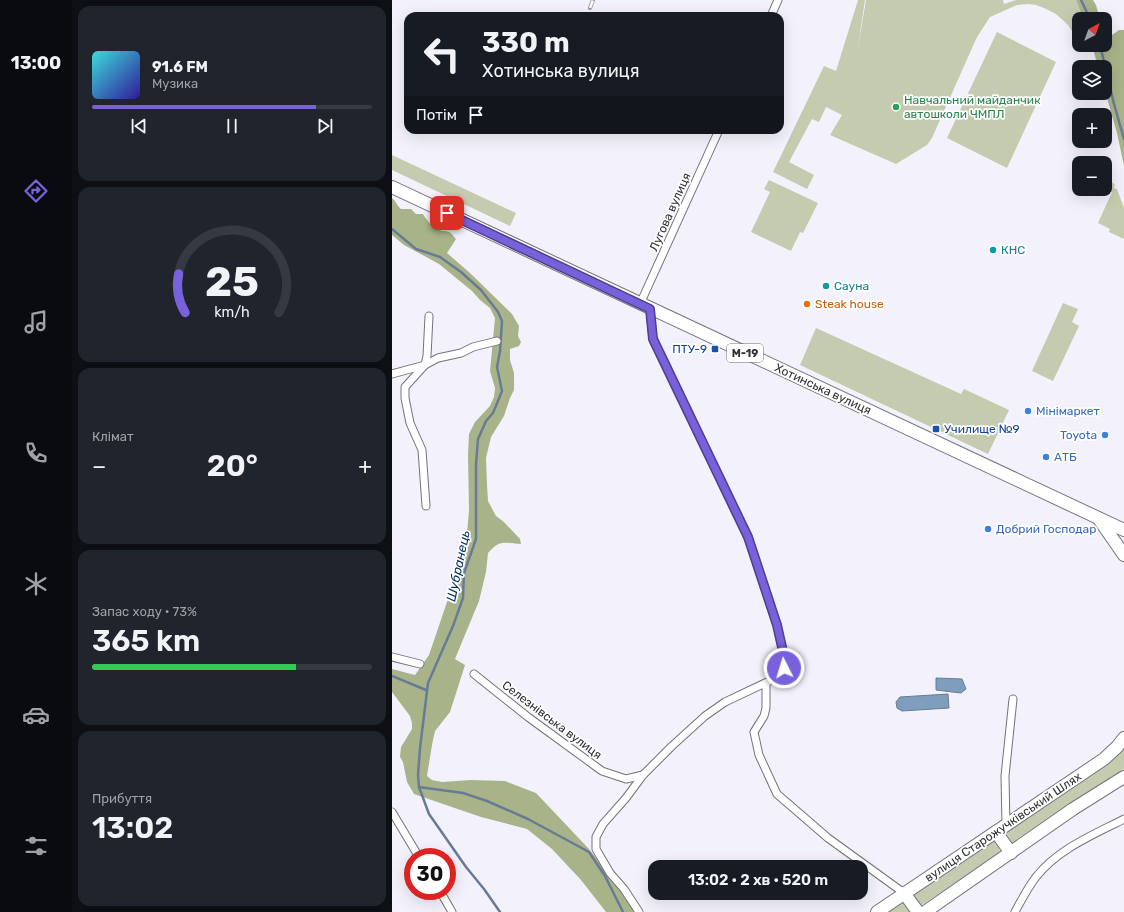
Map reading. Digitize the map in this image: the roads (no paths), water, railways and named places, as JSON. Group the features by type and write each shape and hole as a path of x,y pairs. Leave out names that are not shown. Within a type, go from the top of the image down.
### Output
{"main road":[{"name":"Хотинська вулиця","path":"392,187 1124,530"},
{"path":"1099,518 1124,555"},
{"name":"вулиця Старожучківський Шлях","path":"877,912 1104,760 1124,738"},
{"name":"вулиця Старожучківський Шлях","path":"925,912 1073,809 1124,777"},
{"path":"1001,829 1011,853"},
{"path":"904,893 918,912"}],"street":[{"path":"773,12 778,0"},
{"name":"Лугова вулиця","path":"645,306 717,134"},
{"path":"639,912 624,889 610,873 596,849 596,837 603,824 644,775 672,746 706,716 725,702 780,676 784,668 784,656 777,625 748,537 653,339 645,306"},
{"path":"426,506 422,450 410,423 405,398 405,387 425,365 427,356 428,316"},
{"path":"392,374 425,365 438,358 461,353 473,347 497,341"},
{"path":"392,656 420,664"},
{"name":"Селезнівська вулиця","path":"474,674 528,717 602,771 626,779 644,775"},
{"path":"766,683 766,708 764,716 754,732 759,756 777,794 828,838 904,893"},
{"path":"1001,829 1013,699"},
{"path":"392,812 414,848"},
{"path":"1015,912 1036,877 1054,860 1082,840 1124,819"},
{"path":"445,900 452,912"}],"water":[{"path":"936,678 962,679 966,689 961,693 936,690"},
{"path":"948,694 949,708 902,711 897,708 896,702 900,697"}],"waterway":[{"path":"1081,0 1087,12"},
{"path":"1102,52 1124,139"},
{"name":"Шубранець","path":"392,229 416,249 440,257 461,272 481,290 498,312 502,321 500,351 497,367 502,391 493,413 486,421 478,439 476,464 476,539 464,573 463,598 453,626 428,683 418,775 419,787 429,814 500,912"},
{"path":"392,676 426,690"},
{"path":"419,787 463,793 487,801 528,819 589,852 605,876 623,912"}],"railway":[{"path":"590,8 593,0"}],"place":[{"name":"Навчальний майданчик автошколи ЧМПЛ","path":"896,107"},
{"name":"КНС","path":"993,250"},
{"name":"Сауна","path":"826,286"},
{"name":"Steak house","path":"807,304"},
{"name":"ПТУ-9","path":"715,349"},
{"name":"Мінімаркет","path":"1028,411"},
{"name":"Училище №9","path":"936,429"},
{"name":"Toyota","path":"1105,435"},
{"name":"АТБ","path":"1046,457"},
{"name":"Добрий Господар","path":"988,529"}]}
